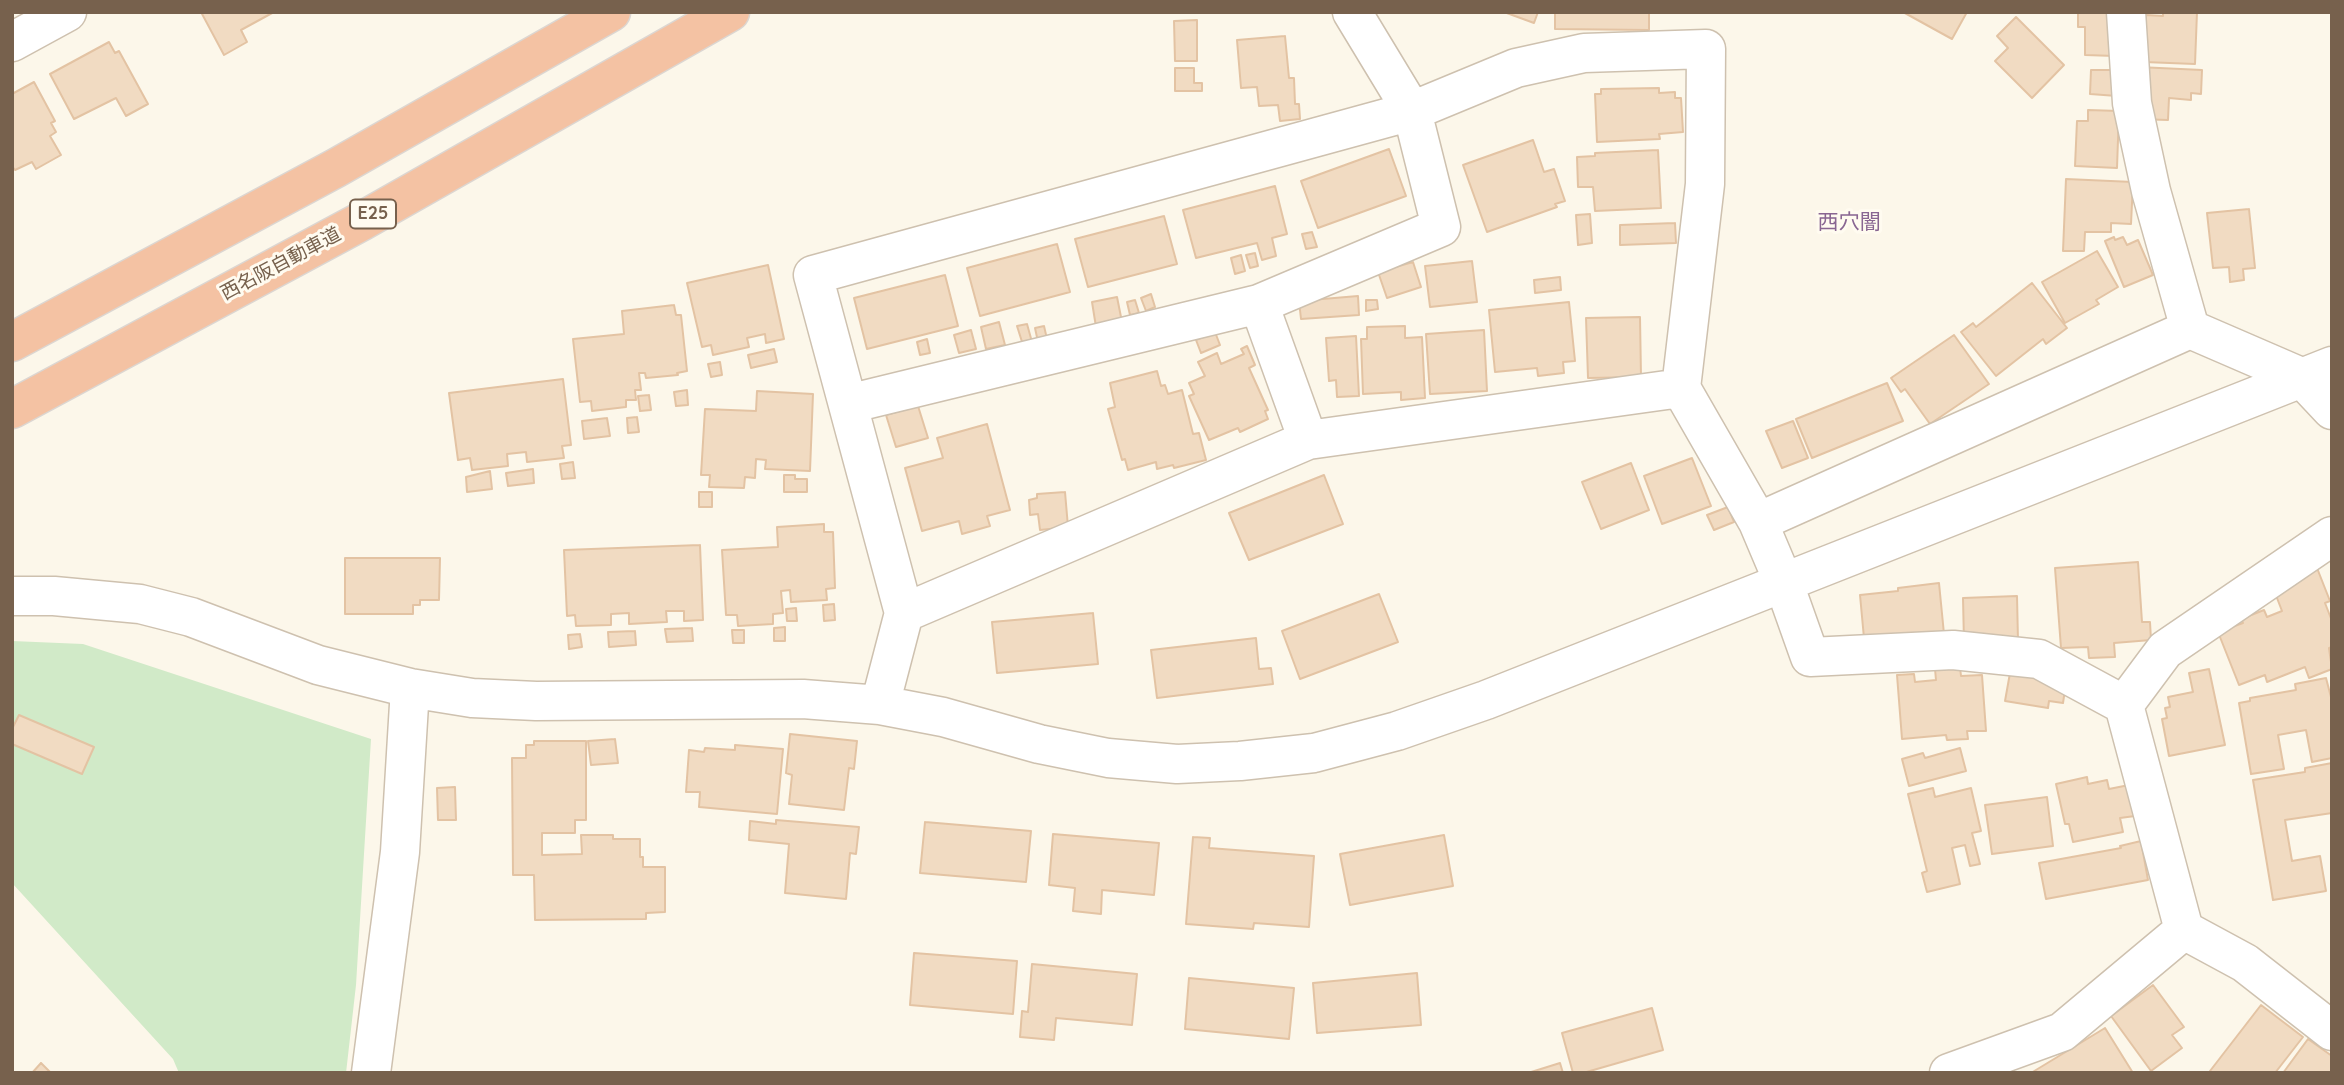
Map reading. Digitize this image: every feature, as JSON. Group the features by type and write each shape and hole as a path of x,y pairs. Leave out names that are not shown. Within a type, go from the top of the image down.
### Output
{"highway":[{"path":"12,342 336,168 611,12"},
{"name":"西名阪自動車道","path":"12,409 362,221 730,12"}],"street":[{"path":"12,42 67,12"},
{"path":"848,404 1259,304 1441,227 1412,111 1353,12"},
{"path":"2126,12 2132,103 2151,191 2190,329"},
{"path":"880,705 904,613 813,275 1412,111 1516,68 1584,53 1706,49 1704,184 1681,388 1758,522 1783,581 1810,657 1953,650 2039,659 2124,705 2183,930 2245,962 2332,1031"},
{"path":"1259,304 1308,440"},
{"path":"1758,522 2190,329 2316,371 2332,410"},
{"path":"12,596 54,596 140,604 191,617 318,665 411,688 472,698 536,701 803,699 880,705 943,717 1039,744 1108,758 1177,764 1240,761 1314,753 1397,731 1486,700 2316,371"},
{"path":"904,613 1308,440 1681,388"},
{"path":"2124,705 2165,650 2332,536"},
{"path":"371,1073 400,852 411,688"},
{"path":"1951,1072 2062,1032 2183,930"}],"green space":[{"path":"12,641 83,644 371,739 356,985 346,1073 179,1073 173,1059 12,883"}],"building":[{"path":"201,12 274,12 241,30 247,42 224,55"},
{"path":"1504,12 1538,12 1534,23"},
{"path":"1555,12 1649,12 1649,30 1555,29"},
{"path":"1903,12 1967,12 1952,39"},
{"path":"2078,12 2115,13 2115,56 2085,55 2085,27 2078,27"},
{"path":"2163,12 2197,12 2195,64 2144,62 2146,15 2163,16"},
{"path":"2016,17 2064,65 2032,98 1995,61 2008,48 1997,36"},
{"path":"1197,20 1197,61 1175,61 1174,21"},
{"path":"1285,36 1289,78 1294,78 1295,104 1299,104 1300,119 1280,121 1278,105 1259,106 1257,87 1241,88 1237,40"},
{"path":"109,42 115,53 119,51 148,104 126,116 116,98 74,119 50,74"},
{"path":"2138,67 2202,70 2201,94 2191,93 2191,100 2169,98 2168,120 2136,119"},
{"path":"1175,68 1194,68 1194,83 1202,83 1202,91 1175,91"},
{"path":"2091,70 2118,70 2117,96 2090,94"},
{"path":"34,82 55,121 51,123 56,132 50,136 61,155 36,169 32,162 15,170 12,166 12,94"},
{"path":"1659,88 1659,93 1675,92 1675,98 1681,98 1683,132 1659,134 1660,139 1597,142 1595,94 1601,94 1601,89"},
{"path":"2088,110 2119,111 2117,168 2075,166 2077,121 2088,121"},
{"path":"1533,140 1544,172 1554,169 1565,201 1555,204 1557,207 1487,232 1463,165"},
{"path":"1389,149 1406,196 1318,228 1301,181"},
{"path":"1658,150 1661,208 1595,211 1593,187 1578,187 1577,157 1595,156 1595,153"},
{"path":"2066,179 2133,182 2131,224 2111,223 2111,232 2085,232 2084,251 2063,251"},
{"path":"1275,186 1287,234 1272,238 1276,256 1262,260 1257,243 1196,258 1183,210"},
{"path":"2249,209 2255,268 2243,269 2244,280 2230,282 2229,267 2213,268 2207,213"},
{"path":"1590,214 1592,243 1578,245 1576,215"},
{"path":"1164,216 1177,264 1088,287 1075,239"},
{"path":"1675,223 1676,243 1620,245 1620,225"},
{"path":"1312,232 1317,247 1306,249 1302,234"},
{"path":"2114,237 2115,240 2123,237 2127,245 2138,240 2153,275 2124,287 2105,241"},
{"path":"1057,244 1070,292 980,316 967,268"},
{"path":"2097,251 2118,287 2096,300 2099,304 2065,323 2042,282"},
{"path":"1255,253 1258,266 1250,268 1246,255"},
{"path":"1241,255 1245,271 1235,274 1231,258"},
{"path":"1472,261 1477,302 1430,307 1425,266"},
{"path":"1413,262 1421,287 1387,298 1378,272"},
{"path":"768,265 784,339 766,343 765,334 747,338 749,347 713,355 711,345 702,347 687,283"},
{"path":"945,275 958,326 867,349 854,298"},
{"path":"1560,277 1561,290 1535,293 1534,280"},
{"path":"2032,283 2067,328 2046,344 2043,339 1996,376 1961,332 1973,323 1976,327"},
{"path":"1151,294 1155,307 1146,311 1141,298"},
{"path":"1358,296 1359,315 1301,319 1299,301"},
{"path":"1117,297 1122,322 1096,327 1092,302"},
{"path":"1135,300 1139,313 1130,315 1127,302"},
{"path":"1366,300 1377,300 1378,309 1366,311"},
{"path":"1569,302 1575,361 1563,362 1564,373 1538,376 1537,368 1495,372 1489,310"},
{"path":"674,305 676,315 681,315 687,371 677,373 678,375 646,378 645,373 639,373 641,390 635,390 636,400 626,400 626,407 592,411 591,401 580,402 573,339 624,334 622,311"},
{"path":"1640,317 1641,377 1588,378 1586,318"},
{"path":"999,322 1005,345 986,349 981,327"},
{"path":"1027,324 1032,342 1023,345 1017,326"},
{"path":"1044,326 1047,339 1038,342 1035,328"},
{"path":"1405,326 1405,338 1422,337 1425,398 1401,400 1401,392 1363,394 1361,339 1367,339 1367,327"},
{"path":"971,330 976,349 959,353 954,335"},
{"path":"1484,330 1487,391 1430,394 1426,334"},
{"path":"1215,332 1220,345 1201,353 1196,340"},
{"path":"1954,335 1989,384 1930,424 1905,389 1901,392 1891,378"},
{"path":"1356,336 1359,396 1337,397 1336,380 1329,381 1326,338"},
{"path":"927,339 930,353 920,355 917,342"},
{"path":"1247,346 1255,365 1249,368 1268,410 1265,411 1268,419 1240,432 1238,428 1209,440 1189,396 1194,394 1189,383 1205,376 1198,362 1217,353 1221,364 1244,354 1241,349"},
{"path":"774,349 777,362 751,368 748,355"},
{"path":"720,362 722,375 711,377 708,364"},
{"path":"1157,371 1161,386 1165,385 1168,394 1182,390 1193,434 1199,433 1206,460 1157,469 1156,462 1128,470 1125,459 1122,460 1108,409 1115,407 1110,383"},
{"path":"563,379 571,445 562,446 564,458 527,462 526,452 507,454 508,466 472,470 470,458 458,460 449,393"},
{"path":"1887,383 1903,421 1812,458 1796,419"},
{"path":"687,390 688,405 676,406 674,392"},
{"path":"757,391 813,394 810,471 765,469 766,460 756,459 755,478 745,477 744,488 709,487 710,475 701,475 705,409 756,411"},
{"path":"649,395 651,410 640,411 638,396"},
{"path":"918,406 928,438 896,447 886,415"},
{"path":"637,417 639,432 628,433 627,418"},
{"path":"607,418 610,436 584,439 582,421"},
{"path":"1793,421 1808,458 1782,468 1766,431"},
{"path":"987,424 1010,510 987,516 990,526 962,534 959,521 922,531 905,468 943,458 937,438"},
{"path":"1692,458 1711,506 1662,524 1644,476"},
{"path":"573,462 575,478 562,479 560,464"},
{"path":"1631,463 1649,510 1601,529 1582,482"},
{"path":"533,469 534,483 508,486 506,473"},
{"path":"490,471 492,489 467,492 466,477"},
{"path":"784,475 807,479 807,492 784,492"},
{"path":"1324,475 1343,524 1249,560 1229,513"},
{"path":"699,492 712,492 712,507 699,507"},
{"path":"1065,492 1068,527 1040,530 1038,514 1030,515 1029,500 1037,498 1037,494"},
{"path":"1728,507 1734,522 1714,530 1707,515"},
{"path":"824,524 824,532 833,532 835,588 826,589 827,600 791,602 790,590 781,591 783,613 773,614 773,624 738,626 737,615 726,615 722,550 778,547 777,527"},
{"path":"700,545 703,620 684,621 684,611 666,611 667,622 629,624 629,613 611,614 611,625 576,626 575,615 567,616 564,550"},
{"path":"345,558 440,558 439,600 420,600 420,605 413,605 413,614 345,614"},
{"path":"2138,562 2142,622 2150,622 2151,640 2114,643 2115,657 2089,658 2088,647 2061,648 2055,568"},
{"path":"2317,568 2330,601 2325,603 2332,621 2332,647 2329,648 2332,669 2309,678 2305,667 2267,682 2265,675 2239,685 2218,632 2243,623 2241,619 2264,610 2267,617 2282,611 2272,585"},
{"path":"1939,583 1944,634 1865,649 1860,595"},
{"path":"1379,594 1398,642 1300,679 1282,631"},
{"path":"2017,596 2018,641 1964,643 1963,598"},
{"path":"834,604 835,620 824,621 823,605"},
{"path":"796,608 797,621 787,621 786,609"},
{"path":"1093,613 1098,664 997,673 992,622"},
{"path":"785,627 785,641 774,641 774,628"},
{"path":"692,628 693,641 667,642 665,629"},
{"path":"732,630 744,630 744,643 733,643"},
{"path":"635,631 636,645 609,647 608,632"},
{"path":"580,634 582,647 569,649 568,635"},
{"path":"1256,638 1259,669 1271,668 1273,684 1157,698 1151,650"},
{"path":"1960,667 1961,676 1982,675 1986,731 1967,731 1968,739 1947,740 1946,735 1902,739 1897,675 1914,674 1915,682 1936,680 1935,669"},
{"path":"2209,669 2225,745 2169,756 2162,719 2167,718 2165,708 2170,707 2168,697 2193,692 2189,673"},
{"path":"2010,673 2066,683 2063,703 2049,701 2048,708 2005,701"},
{"path":"2326,678 2332,701 2332,758 2312,762 2306,730 2278,735 2284,769 2251,774 2239,703 2250,701 2250,698 2296,690 2295,684"},
{"path":"19,715 94,747 82,774 12,744 12,729"},
{"path":"790,734 857,741 854,769 849,768 844,810 789,804 792,775 786,773"},
{"path":"615,739 618,763 591,765 588,741"},
{"path":"534,741 586,741 586,820 575,820 575,833 542,833 542,855 582,854 581,835 613,835 613,839 640,839 643,867 665,867 665,912 646,913 646,919 535,920 534,875 513,875 512,758 526,758 526,745 534,745"},
{"path":"735,745 783,749 777,814 699,807 700,792 686,792 689,750 735,750"},
{"path":"1960,748 1966,771 1909,786 1902,759 1923,753 1925,758"},
{"path":"2332,763 2332,813 2285,820 2292,861 2320,856 2326,891 2273,900 2253,780 2305,772 2305,768"},
{"path":"2087,777 2088,784 2107,780 2109,789 2129,785 2135,816 2120,818 2123,832 2073,842 2069,824 2065,824 2056,784"},
{"path":"455,787 456,820 438,820 437,788"},
{"path":"1933,788 1935,797 1971,788 1981,831 1972,833 1980,864 1970,866 1965,845 1952,848 1960,884 1927,892 1922,873 1927,871 1908,794"},
{"path":"2047,797 2053,846 1992,854 1985,805"},
{"path":"776,820 859,827 856,854 850,853 846,899 785,893 789,844 749,840 750,821 776,824"},
{"path":"925,822 1031,831 1026,882 920,873"},
{"path":"1053,834 1159,843 1154,895 1102,890 1101,914 1073,911 1075,888 1049,885"},
{"path":"1444,835 1453,886 1350,905 1340,854"},
{"path":"1193,837 1210,838 1209,848 1314,856 1309,927 1254,923 1253,929 1186,924"},
{"path":"2141,841 2148,880 2046,899 2039,863 2121,848 2120,846"},
{"path":"914,953 1017,961 1013,1014 910,1005"},
{"path":"1032,964 1137,974 1132,1025 1056,1018 1054,1040 1020,1037 1022,1011 1028,1012"},
{"path":"1417,973 1421,1025 1317,1033 1313,983"},
{"path":"1189,978 1294,988 1289,1039 1185,1029"},
{"path":"2153,985 2184,1027 2172,1035 2182,1048 2151,1071 2111,1016"},
{"path":"2261,1005 2303,1037 2275,1073 2210,1071"},
{"path":"1652,1008 1663,1050 1583,1073 1573,1073 1562,1033"},
{"path":"2105,1028 2133,1073 2031,1073"},
{"path":"2308,1039 2332,1056 2332,1073 2283,1073"},
{"path":"41,1063 51,1073 32,1073"},
{"path":"1560,1063 1563,1073 1528,1073"}],"district":[{"name":"西穴闇","path":"1849,223"}]}
